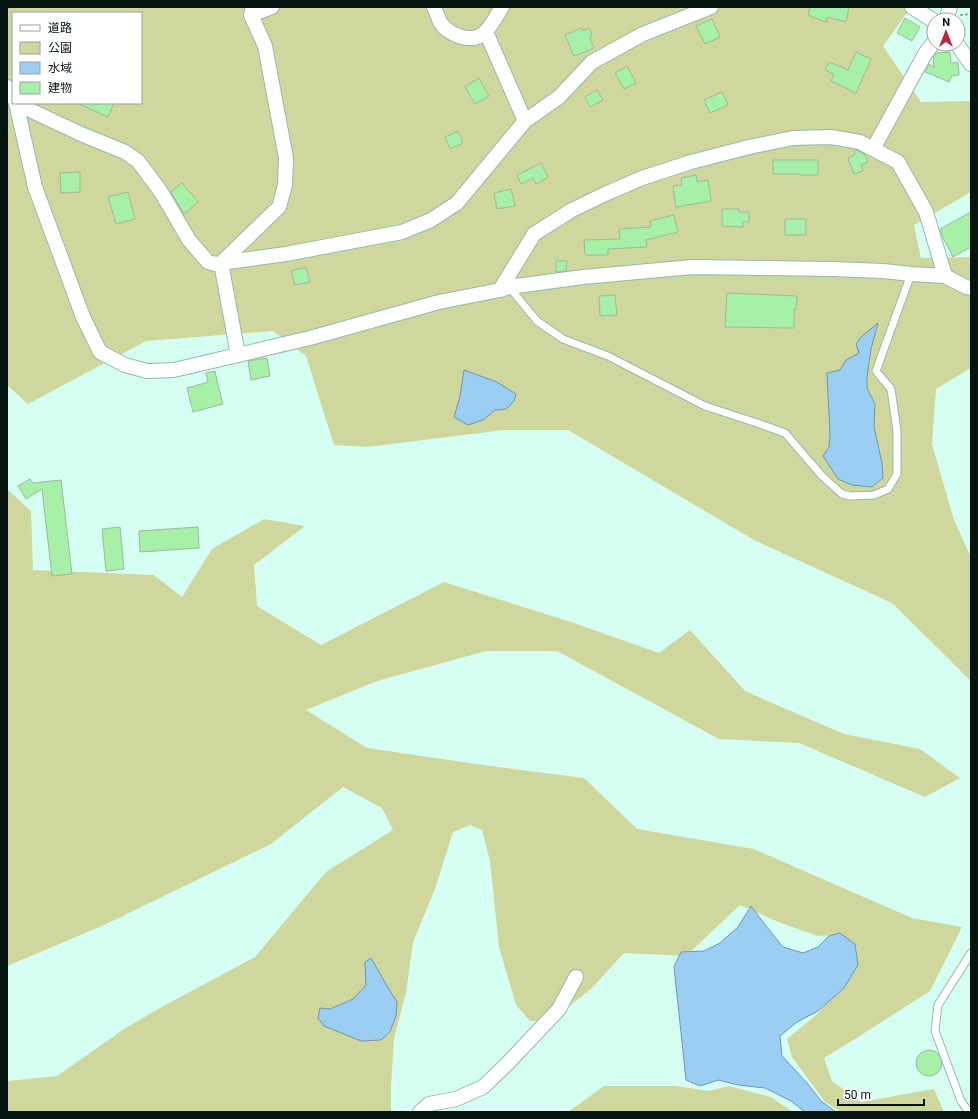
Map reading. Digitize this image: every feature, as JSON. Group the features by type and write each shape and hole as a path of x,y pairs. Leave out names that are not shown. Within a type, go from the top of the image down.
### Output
{"street":[{"path":"221,263 279,207 285,185 286,158 265,46 252,11 272,7"},
{"path":"434,7 440,22 447,29 457,35 470,38 479,36 486,32 502,7"},
{"path":"19,104 81,134 126,152 138,160 161,192 189,240 208,262 215,264 286,254 402,232 431,220 457,203 525,121 559,97 592,62 643,34 711,7"},
{"path":"912,7 926,16"},
{"path":"486,32 525,121"},
{"path":"873,149 926,52"},
{"path":"963,52 971,64"},
{"path":"7,87 12,96"},
{"path":"15,104 35,187 83,317 100,352 125,365 146,371 174,370 238,355 310,338 439,302 505,288 583,277 692,267 883,270 911,274 945,276 971,288"},
{"path":"505,288 534,234 572,210 605,194 642,178 691,162 749,146 793,138 831,136 860,142 898,162 926,212 945,276"},
{"path":"221,263 238,355"},
{"path":"420,1112 428,1104 456,1099 483,1087 560,1009 576,977"}],"lane":[{"path":"505,288 537,321 563,339 608,356 704,406 757,423 785,434 827,481 842,494 856,497 874,495 888,489 897,474 897,431 891,389 876,371 911,274"},
{"path":"969,1112 961,1101 935,1031 938,1004 971,953"}],"green space":[{"path":"7,7 911,7 883,46 921,102 971,101 971,192 914,225 921,258 971,257 971,368 936,389 932,444 954,520 971,557 971,681 892,603 754,540 568,430 504,430 368,447 334,445 306,356 273,331 146,341 28,404 7,385"},
{"path":"7,489 31,511 33,570 154,575 182,597 212,549 264,519 305,526 254,565 257,606 321,645 444,582 571,622 659,653 690,630 745,691 844,734 920,749 960,778 925,797 799,743 719,739 557,651 486,651 377,681 306,710 367,748 584,778 637,829 754,849 912,918 962,927 930,991 824,1058 832,1081 861,1102 934,1089 944,1112 841,1112 825,1102 792,1057 787,1039 816,1015 853,975 856,948 841,935 818,936 781,923 740,905 686,956 624,953 592,988 551,1021 530,1021 516,1005 499,947 490,861 482,830 470,825 453,832 435,889 413,942 406,993 394,1038 391,1112 7,1112 7,1081 57,1076 124,1029 255,957 326,872 393,830 382,808 343,787 271,844 102,926 7,966"},
{"path":"604,1086 676,1086 709,1091 729,1086 771,1097 793,1112 568,1112"}],"water":[{"path":"878,323 871,349 867,388 875,404 874,427 882,463 883,478 872,487 852,485 838,479 823,456 829,447 830,435 827,373 840,370 846,360 859,353 856,344 861,337"},
{"path":"464,370 497,382 516,394 514,401 506,409 495,410 483,420 468,425 454,417 460,396"},
{"path":"751,906 783,947 803,953 818,947 829,936 840,933 855,944 858,965 844,988 818,1011 797,1022 780,1036 782,1056 808,1084 821,1101 836,1112 805,1112 791,1101 765,1088 738,1085 718,1080 700,1086 686,1080 674,967 681,952 704,951 720,943 738,927"},
{"path":"371,958 397,1002 396,1016 390,1032 381,1040 361,1041 324,1026 318,1018 320,1008 330,1009 353,999 366,985 365,962"}],"building":[{"path":"810,7 849,7 846,22 827,17 826,22 808,15"},
{"path":"905,18 920,27 912,41 897,33"},
{"path":"712,19 720,37 705,44 696,26"},
{"path":"582,28 583,31 589,28 592,35 590,39 594,48 574,56 565,35"},
{"path":"856,52 871,59 856,93 831,81 834,74 825,70 829,62 848,70"},
{"path":"950,52 951,63 958,62 959,75 952,76 949,82 938,77 936,78 936,76 925,72 929,64 934,67 933,57 936,53"},
{"path":"627,66 636,83 624,89 615,73"},
{"path":"479,78 489,96 475,104 465,87"},
{"path":"597,90 603,100 590,107 585,97"},
{"path":"722,92 728,105 710,113 704,100"},
{"path":"79,104 114,104 108,117"},
{"path":"458,131 463,143 450,149 445,137"},
{"path":"857,150 865,155 868,162 861,165 863,171 854,174 848,158 855,155 854,151"},
{"path":"773,160 818,160 818,175 773,174"},
{"path":"541,163 548,177 536,184 533,178 521,184 517,175"},
{"path":"80,172 80,192 61,193 60,173"},
{"path":"696,175 697,182 708,180 711,201 676,207 673,186 682,185 681,178"},
{"path":"182,183 198,202 184,214 171,192"},
{"path":"511,189 515,206 497,209 494,193"},
{"path":"128,192 135,219 116,224 108,197"},
{"path":"722,209 739,209 739,212 749,212 749,222 743,222 743,227 722,226"},
{"path":"971,212 971,247 953,257 940,229"},
{"path":"674,215 678,232 646,240 647,247 608,249 608,255 585,255 584,240 620,239 619,229 651,227 650,221"},
{"path":"785,219 806,219 806,235 785,235"},
{"path":"556,261 567,261 566,271 556,272"},
{"path":"306,267 310,282 295,285 291,271"},
{"path":"727,293 797,296 796,309 794,309 794,328 725,327"},
{"path":"615,295 617,315 600,316 599,296"},
{"path":"267,358 270,376 251,380 248,361"},
{"path":"215,371 223,404 193,412 187,388 208,382 206,373"},
{"path":"30,479 33,483 61,480 72,574 52,576 42,489 26,499 18,486"},
{"path":"120,527 124,569 106,571 102,529"},
{"path":"198,527 199,548 140,552 139,531"},
{"path":"929,1050 938,1054 942,1063 938,1072 929,1076 920,1072 916,1063 920,1054"}]}
